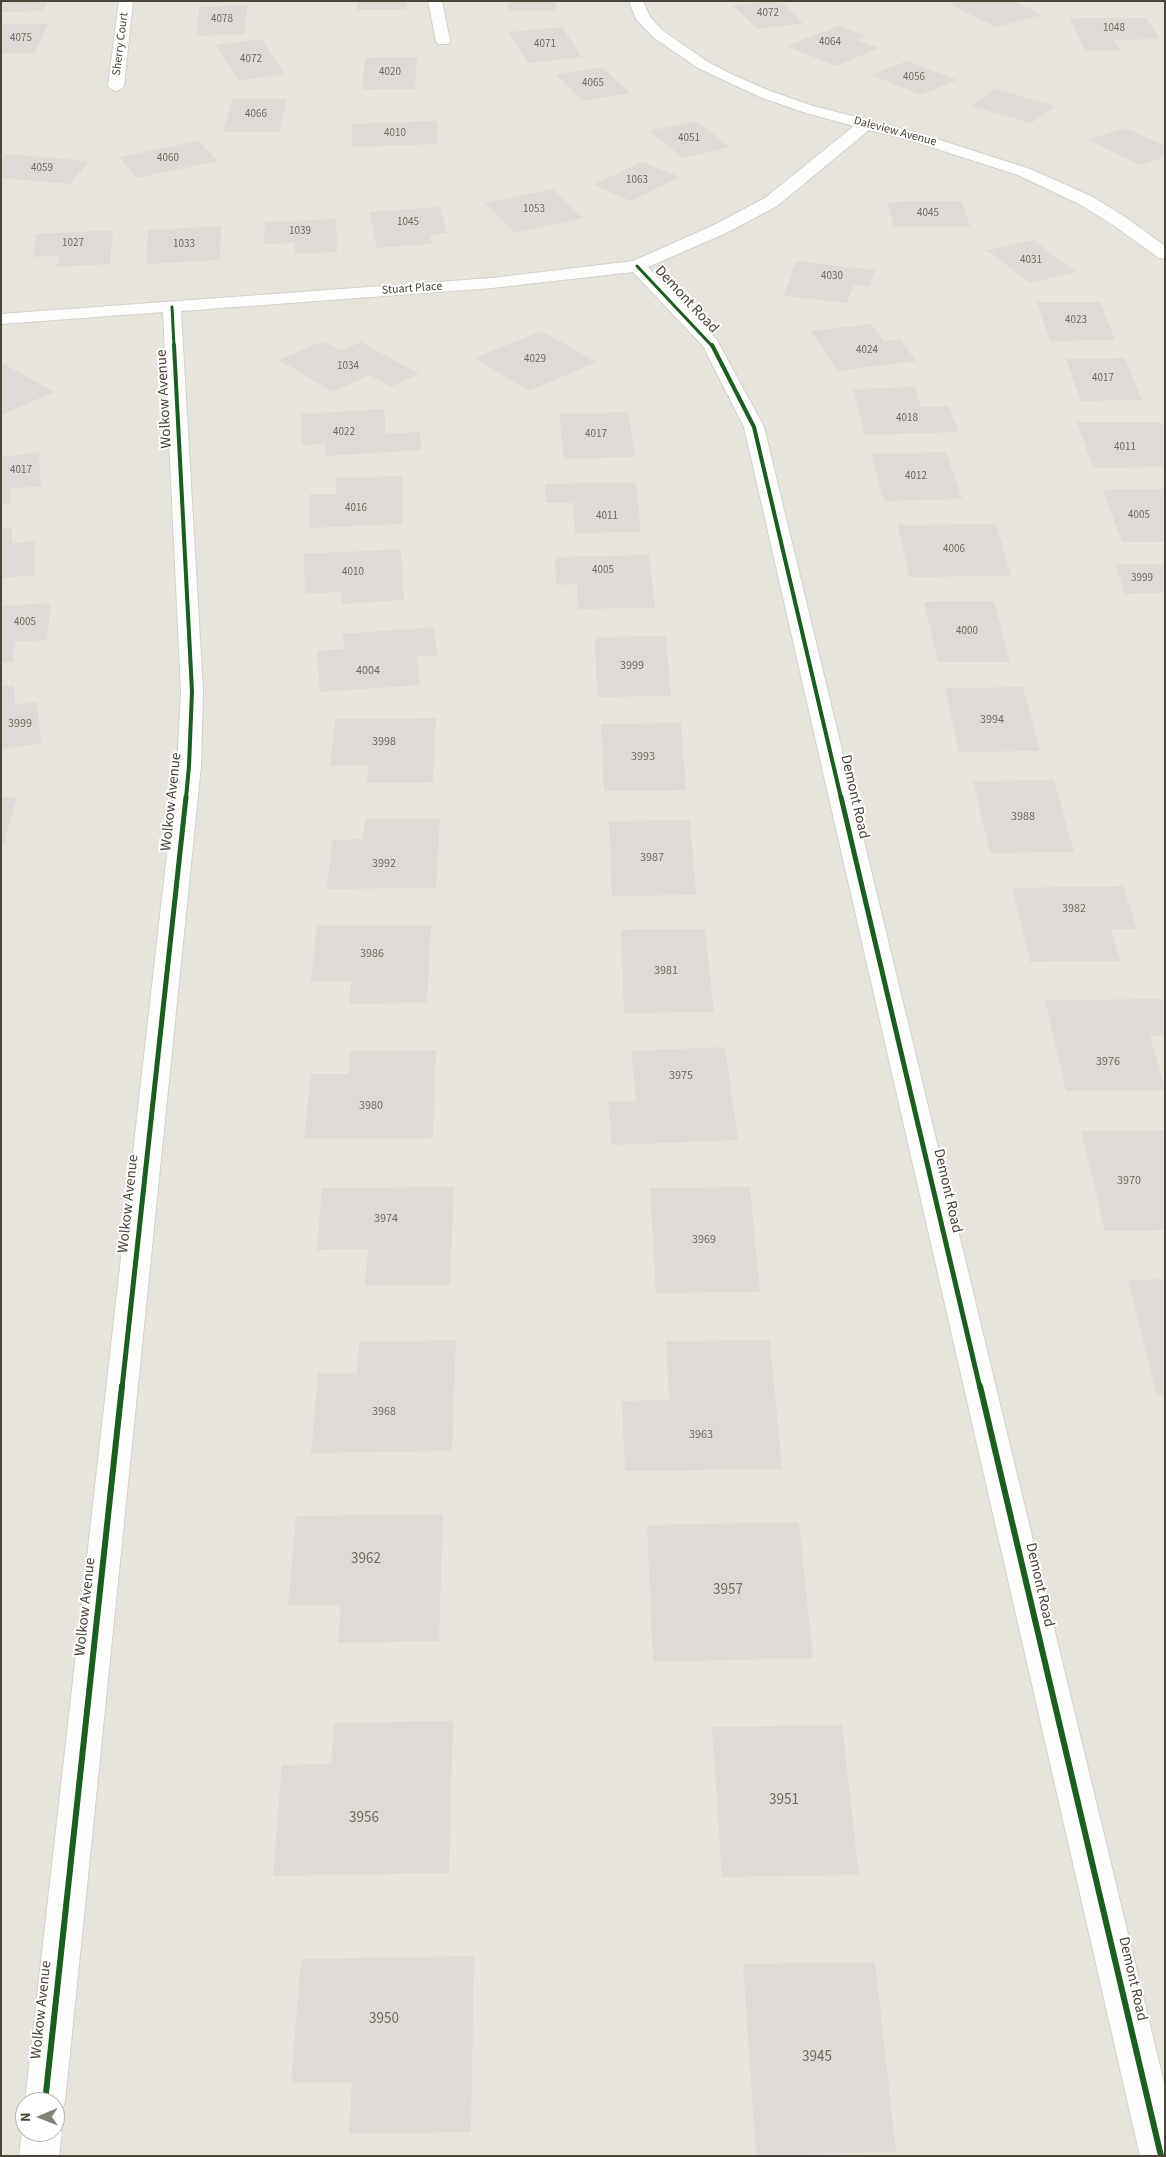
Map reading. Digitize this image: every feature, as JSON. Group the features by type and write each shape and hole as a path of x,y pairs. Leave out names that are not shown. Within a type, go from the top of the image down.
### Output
{"street":[{"name":"Sherry Court","path":"116,86 126,1"},
{"path":"434,1 443,41"},
{"name":"Daleview Avenue","path":"636,1 644,19 658,34 702,65 765,94 808,109 995,161 1053,184 1119,221 1165,254"},
{"name":"Stuart Place","path":"1,319 492,283 637,266 729,225 771,202 866,124"},
{"name":"Demont Road","path":"637,266 710,344 754,427 1161,2156"},
{"name":"Wolkow Avenue","path":"46,2092 189,766 192,692 172,307"},
{"path":"39,2156 41,2142"}],"shaded area":[{"path":"1,1 1165,1 1165,2156 1,2156"}],"building":[{"path":"1,1 47,1 45,11 1,12"},
{"path":"357,1 407,1 407,10 357,10"},
{"path":"509,1 556,1 556,11 508,11"},
{"path":"765,1 780,1 803,23 758,29 733,6"},
{"path":"959,1 1014,1 1042,15 996,27 949,4"},
{"path":"247,5 245,34 196,36 199,7"},
{"path":"1070,18 1147,18 1159,39 1114,40 1120,51 1085,51"},
{"path":"1,24 48,24 35,53 1,53"},
{"path":"839,26 866,36 856,40 879,48 836,66 786,46"},
{"path":"562,27 582,57 528,63 509,32"},
{"path":"261,39 285,74 239,81 216,45"},
{"path":"417,57 415,89 362,90 365,58"},
{"path":"907,61 957,80 921,95 871,75"},
{"path":"602,67 630,93 583,101 556,75"},
{"path":"995,89 1056,106 1031,123 970,106"},
{"path":"233,99 287,99 279,132 223,132"},
{"path":"437,121 438,144 352,147 352,124"},
{"path":"696,121 730,147 683,158 649,131"},
{"path":"1126,128 1165,146 1165,157 1140,165 1088,140"},
{"path":"198,141 218,161 137,178 119,157"},
{"path":"6,154 89,161 70,184 1,178 1,160"},
{"path":"642,162 680,177 631,201 593,185"},
{"path":"553,189 583,218 515,233 485,203"},
{"path":"962,201 970,227 894,227 887,202"},
{"path":"440,207 447,233 429,235 432,244 377,248 369,212"},
{"path":"336,219 337,252 294,254 295,243 264,244 265,222"},
{"path":"221,226 220,260 146,264 148,230"},
{"path":"113,230 110,264 57,267 59,255 33,257 36,234"},
{"path":"1033,240 1076,272 1030,283 987,250"},
{"path":"796,261 875,270 870,287 854,285 847,303 784,296"},
{"path":"1037,302 1100,302 1115,340 1050,341"},
{"path":"871,324 884,341 900,339 916,361 838,371 811,331"},
{"path":"542,331 596,362 529,391 474,358"},
{"path":"323,341 341,351 361,342 419,374 390,387 370,375 333,392 279,360"},
{"path":"1125,358 1142,400 1081,401 1066,359"},
{"path":"1,362 54,392 1,415"},
{"path":"915,387 921,407 949,406 958,432 865,435 853,389"},
{"path":"384,409 386,434 420,432 421,450 326,456 325,444 302,445 301,414"},
{"path":"628,412 635,457 564,459 559,414"},
{"path":"1077,422 1161,422 1165,430 1165,467 1093,468"},
{"path":"39,452 41,486 10,489 12,503 1,504 1,457"},
{"path":"946,452 962,499 884,501 871,454"},
{"path":"402,476 403,524 309,528 310,494 336,494 336,478"},
{"path":"636,482 641,532 575,533 573,503 546,503 545,484"},
{"path":"1165,489 1165,542 1122,542 1103,490"},
{"path":"996,524 1011,576 909,577 898,525"},
{"path":"12,528 12,543 35,541 35,575 1,578 1,529"},
{"path":"401,549 404,600 341,604 341,592 305,594 304,554"},
{"path":"649,555 655,608 578,609 577,584 556,585 555,557"},
{"path":"1115,564 1165,564 1165,593 1125,594"},
{"path":"994,601 1010,662 938,662 924,602"},
{"path":"51,603 47,640 15,642 13,662 1,663 1,606"},
{"path":"434,627 437,655 417,657 420,685 320,692 317,651 344,649 343,634"},
{"path":"666,636 671,696 597,697 595,637"},
{"path":"14,685 15,705 37,702 41,743 1,749 1,687"},
{"path":"1023,687 1040,751 959,752 945,688"},
{"path":"436,718 433,782 367,783 369,765 330,766 335,719"},
{"path":"681,723 686,790 604,791 601,724"},
{"path":"1054,780 1074,852 990,853 973,781"},
{"path":"1,797 17,797 4,843 1,843"},
{"path":"440,818 436,888 327,889 332,840 363,839 365,819"},
{"path":"690,820 696,895 612,896 609,821"},
{"path":"1123,886 1137,929 1111,930 1120,961 1030,962 1012,888"},
{"path":"431,925 427,1003 349,1004 351,981 311,982 317,926"},
{"path":"705,929 714,1012 624,1013 621,930"},
{"path":"1165,999 1165,1036 1150,1036 1165,1090 1066,1091 1045,1000"},
{"path":"725,1047 738,1140 612,1145 608,1102 636,1101 631,1051"},
{"path":"436,1050 433,1138 304,1139 311,1074 348,1074 350,1051"},
{"path":"1165,1130 1165,1230 1105,1231 1081,1131"},
{"path":"454,1187 450,1285 365,1286 368,1249 317,1250 322,1188"},
{"path":"750,1187 760,1292 656,1293 650,1188"},
{"path":"1165,1279 1165,1395 1157,1395 1128,1280"},
{"path":"456,1340 452,1451 311,1453 318,1373 357,1373 359,1342"},
{"path":"770,1340 782,1469 625,1471 622,1401 669,1400 666,1341"},
{"path":"443,1514 439,1641 338,1643 341,1605 288,1606 296,1516"},
{"path":"799,1522 813,1658 653,1662 647,1525"},
{"path":"453,1721 449,1873 273,1876 282,1765 331,1764 334,1723"},
{"path":"842,1725 859,1875 722,1877 712,1727"},
{"path":"474,1956 471,2132 349,2134 352,2082 291,2083 301,1959"},
{"path":"875,1962 896,2152 756,2155 743,1964"}],"cycle path":[{"path":"637,266 711,344 754,427 1161,2156"},
{"path":"46,2092 189,766 192,691 172,307"}]}
